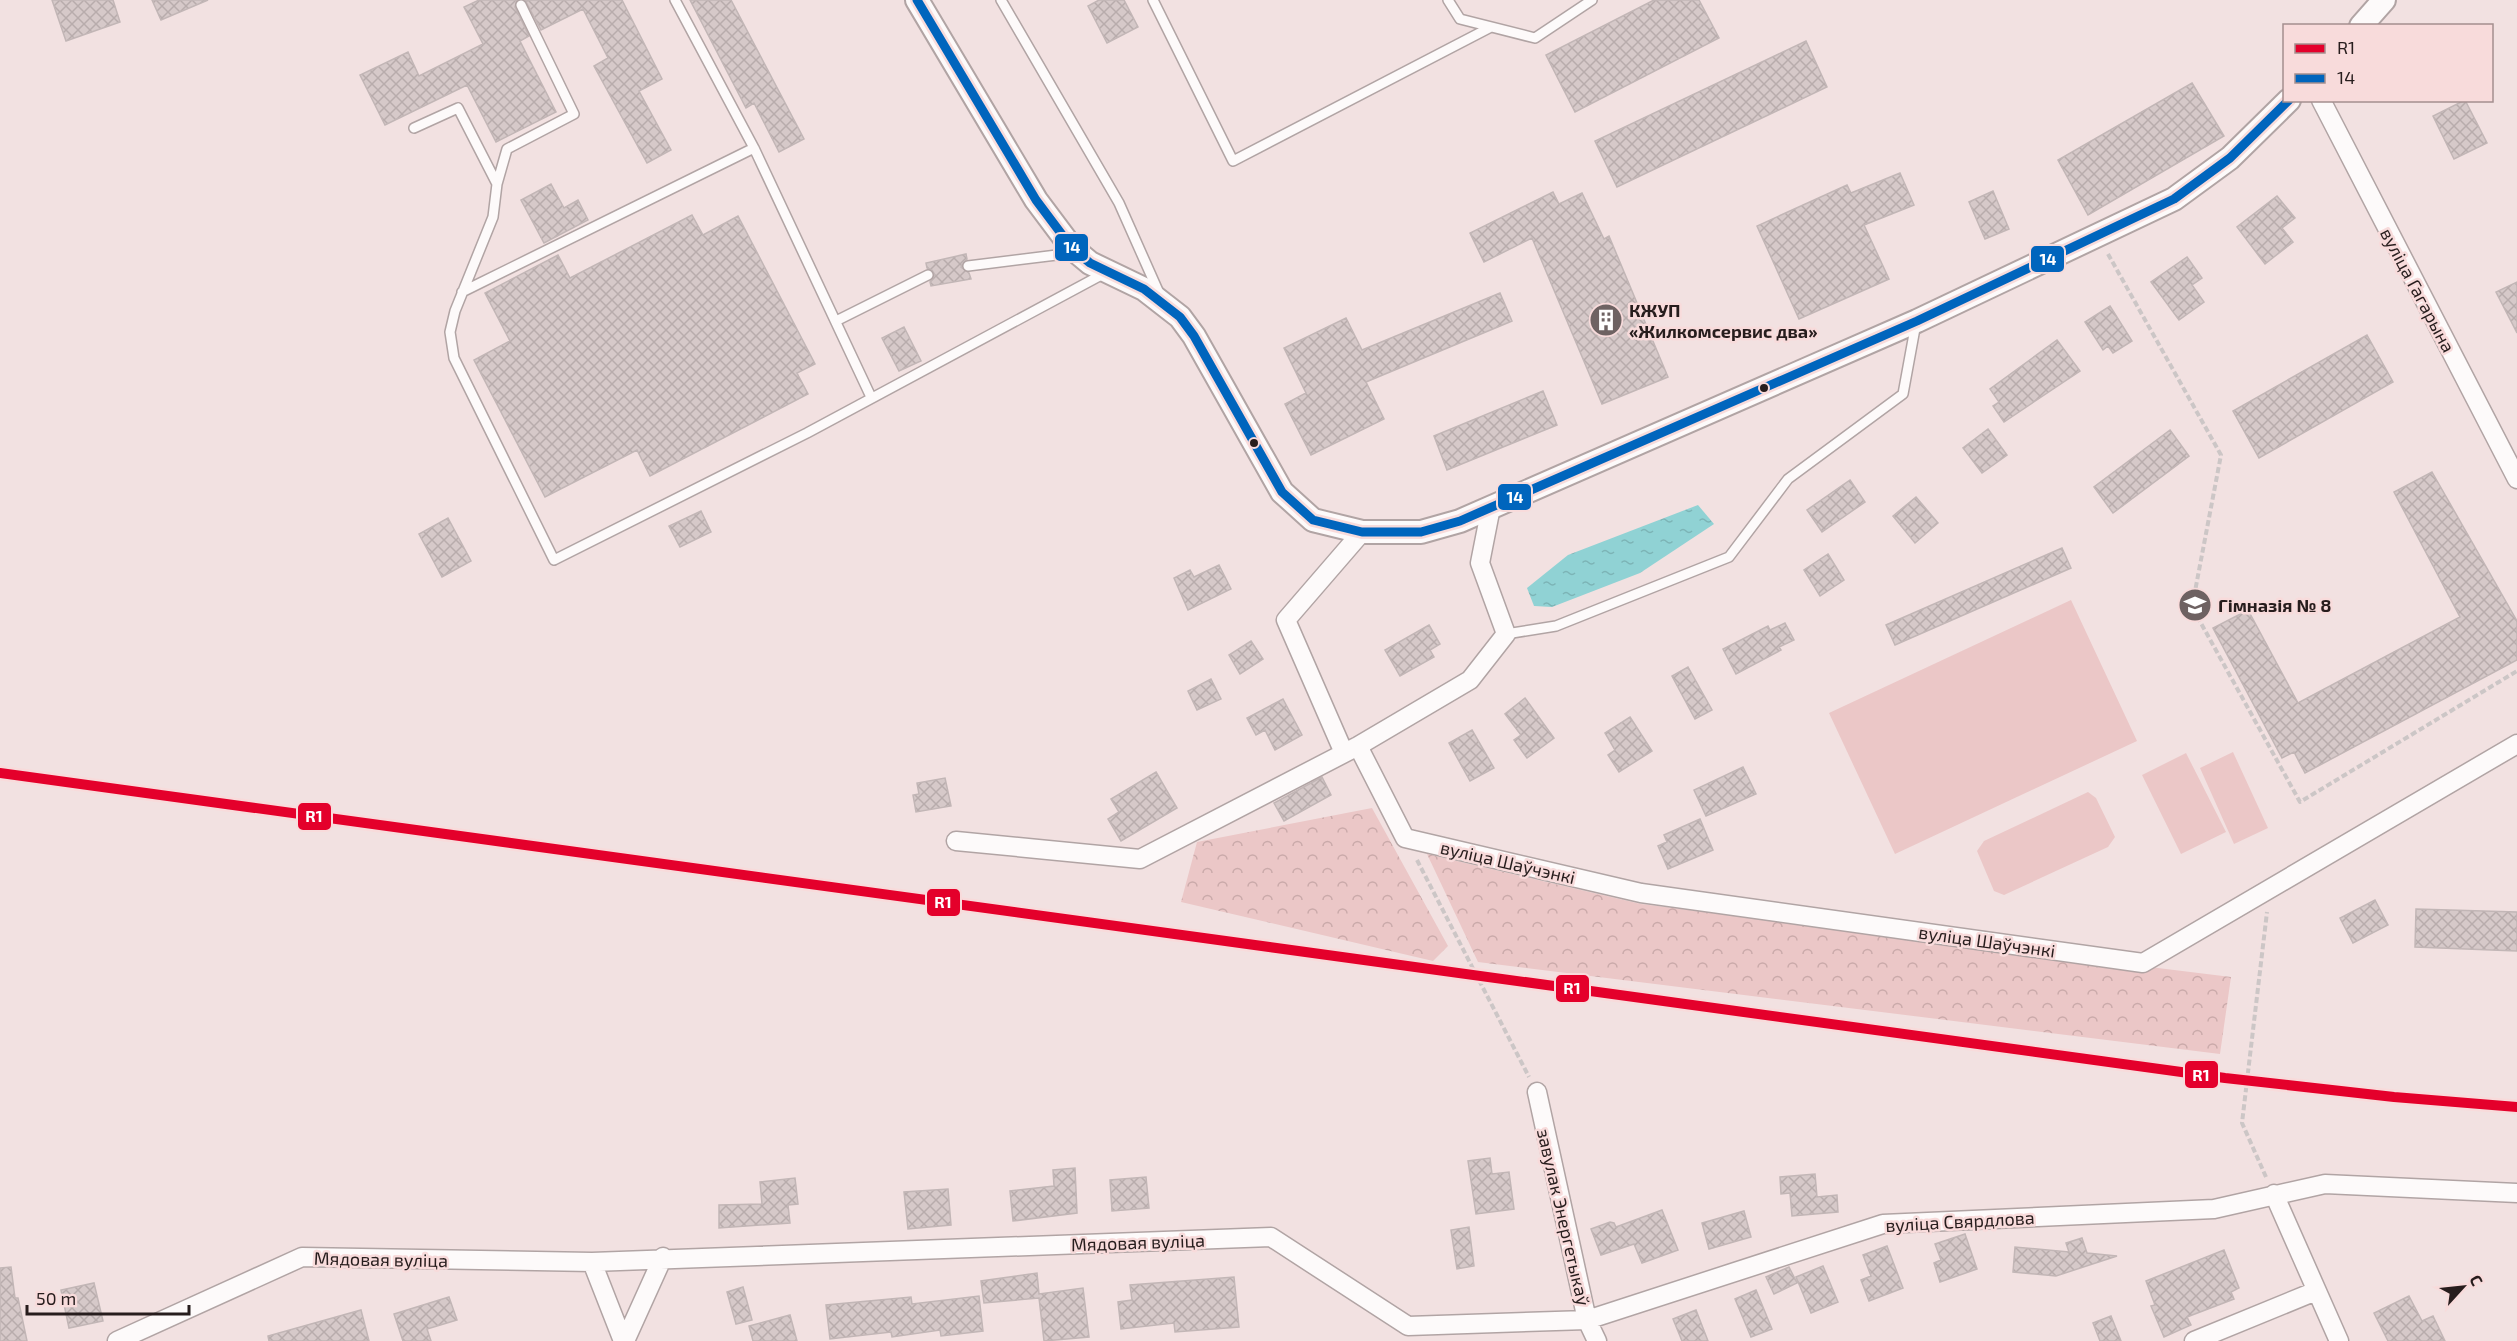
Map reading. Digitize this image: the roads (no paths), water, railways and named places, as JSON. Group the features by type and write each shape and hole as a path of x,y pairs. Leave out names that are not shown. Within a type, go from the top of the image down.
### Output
{"street":[{"path":"917,0 1036,201 1077,252 1107,272 1144,289 1180,317 1194,336 1282,492 1313,520 1362,532 1421,532 1460,521 1917,321 2174,199 2230,159 2287,102"},
{"path":"2363,24 2384,0"},
{"name":"вуліца Гагарына","path":"2322,102 2517,479"},
{"path":"956,841 1140,859 1351,749 1470,680 1506,634 1480,563 1491,507"},
{"path":"1351,749 1286,620 1362,532"},
{"name":"вуліца Шаўчэнкі","path":"1351,749 1405,838 1641,893 2143,963 2517,744"},
{"name":"завулак Энергетыкаў","path":"1537,1092 1587,1320 1597,1341"},
{"name":"вуліца Свярдлова","path":"1587,1320 1883,1224 2214,1209 2325,1184 2517,1193"},
{"path":"2274,1194 2339,1341"},
{"name":"Мядовая вуліца","path":"117,1341 302,1257 592,1262 663,1257 1271,1237 1408,1326 1587,1320"},
{"path":"624,1341 663,1257"},
{"path":"592,1262 624,1341"},
{"path":"2194,1341 2316,1291"}],"lane":[{"path":"675,0 754,148 871,397"},
{"path":"1001,0 1119,203 1164,303"},
{"path":"1153,0 1233,161 1491,27"},
{"path":"1448,0 1460,19 1535,38 1592,0"},
{"path":"521,5 574,114 507,149 497,184 493,217 462,292 450,332 454,358 554,560 871,397 1107,272"},
{"path":"414,128 458,108 497,184"},
{"path":"462,292 754,148"},
{"path":"968,266 1077,252"},
{"path":"836,321 928,274"},
{"path":"1506,634 1556,626 1729,556 1788,479 1903,394 1917,321"}],"water":[{"path":"1698,505 1714,524 1640,573 1552,607 1534,606 1527,588 1568,555"}],"place":[{"name":"КЖУП «Жилкомсервис два»","path":"1606,320"},
{"name":"Гімназія № 8","path":"2195,605"}]}
